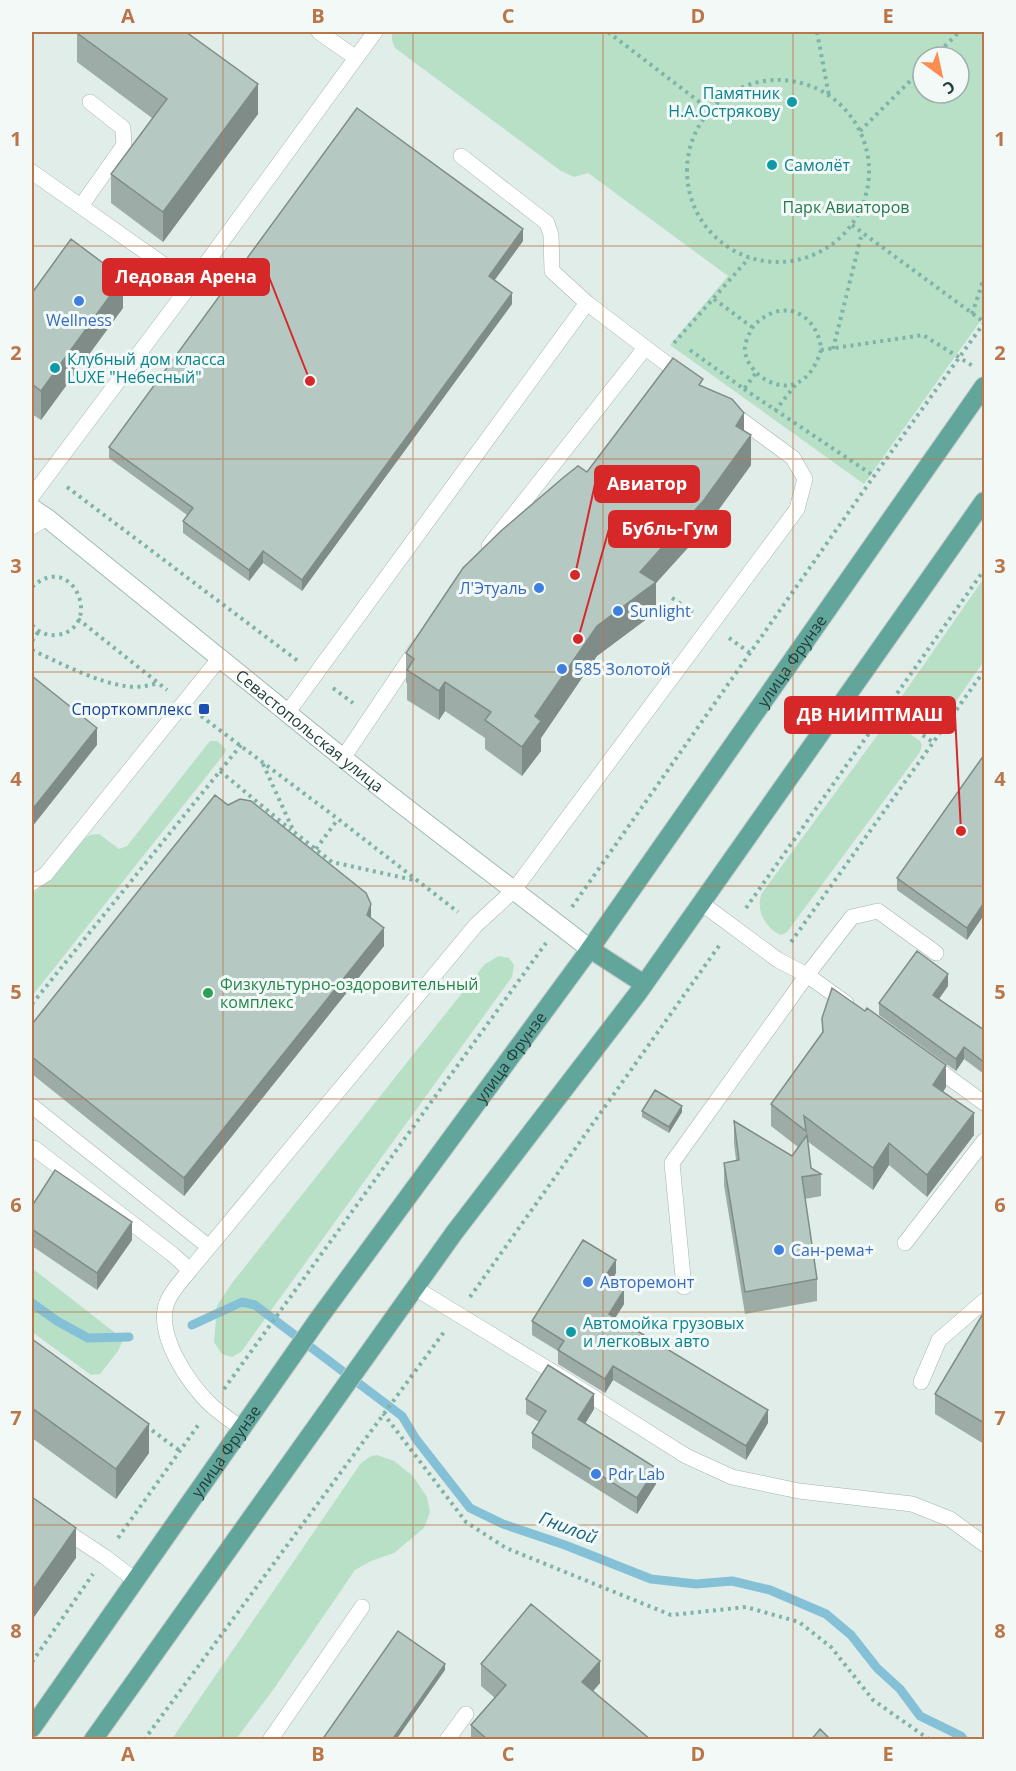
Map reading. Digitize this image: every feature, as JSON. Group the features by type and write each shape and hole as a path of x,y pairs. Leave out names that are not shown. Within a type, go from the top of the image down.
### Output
{"main road":[{"name":"улица Фрунзе","path":"32,1728 319,1318 590,949 984,386"},
{"path":"93,1740 330,1404 454,1233 644,984 984,501"},
{"name":"Севастопольская улица","path":"32,508 39,523 288,712 343,758 590,949"},
{"path":"590,949 644,984"}],"lane":[{"path":"319,32 356,58"},
{"path":"32,496 191,284 375,32"},
{"path":"81,206 124,145 123,128 90,102"},
{"path":"460,156 547,223 551,235 552,271 587,303 697,387"},
{"path":"32,172 191,284"},
{"path":"288,712 587,303"},
{"path":"479,559 645,348"},
{"path":"242,1429 211,1406 190,1381 173,1353 164,1322 167,1301 190,1270 476,925 514,890 797,509 805,479 793,458 716,401"},
{"path":"343,758 424,637"},
{"path":"32,883 46,874 219,659"},
{"path":"701,903 778,960 807,975 854,1008"},
{"path":"684,1287 672,1163 807,975 852,917 878,911 936,953"},
{"path":"919,1056 984,1103"},
{"path":"32,1107 209,1247"},
{"path":"905,1243 984,1141"},
{"path":"34,1148 190,1270"},
{"path":"415,1288 686,1456 732,1478 799,1491 912,1504 950,1519 984,1544"},
{"path":"921,1382 939,1340 984,1301"},
{"path":"32,1509 105,1557 135,1580"},
{"path":"270,1740 362,1607"},
{"path":"447,1740 466,1714"}],"path":[{"path":"609,32 710,110"},
{"path":"817,32 829,96"},
{"path":"946,45 959,32"},
{"path":"770,80 803,83 829,96 848,113 860,131 867,152 869,185 852,225 828,248 797,261 775,263 749,258 733,251 715,238 701,221 691,202 686,169 690,147 698,127 710,110 719,101 738,89 770,80"},
{"path":"860,131 911,80"},
{"path":"32,1662 266,1329 559,925 873,476 984,322 852,225"},
{"path":"833,349 862,233"},
{"path":"660,359 749,258"},
{"path":"972,314 984,278"},
{"path":"714,298 753,327"},
{"path":"775,411 796,384 818,362 821,350 820,339 815,327 804,316 777,311 762,318 753,327 745,349 748,361 756,372 778,385 796,384"},
{"path":"821,350 923,335 976,367"},
{"path":"686,347 775,411 873,476"},
{"path":"744,388 756,372"},
{"path":"49,474 371,716"},
{"path":"144,1740 458,1313 984,570"},
{"path":"32,585 54,577 64,579 77,590 82,610 71,628 59,635 49,635 32,625"},
{"path":"78,619 184,704 476,925"},
{"path":"32,641 39,631"},
{"path":"32,650 95,677 124,686 159,683"},
{"path":"778,960 984,671"},
{"path":"886,710 934,743"},
{"path":"32,1004 241,745"},
{"path":"263,763 294,832"},
{"path":"220,771 332,862 419,882"},
{"path":"316,849 338,819"},
{"path":"383,1413 466,1522 507,1548 671,1615 746,1607 799,1622 831,1647 873,1700 930,1740"},
{"path":"143,1424 180,1451"}],"green space":[{"name":"Парк Авиаторов","path":"392,32 984,32 984,316 864,484 670,345 728,276 588,173 574,177 561,171 395,48"},
{"path":"984,578 984,661 938,727 929,731 925,730 905,718 895,706"},
{"path":"887,722 893,722 920,741 922,745 920,752 787,932 781,935 775,932 766,923 761,912 762,893"},
{"path":"210,741 217,741 226,749 225,753 32,996 32,894 50,880 84,839 90,835 99,834 119,849 127,846"},
{"path":"499,956 509,958 514,965 512,977 241,1352 232,1357 222,1354 214,1342 217,1306 232,1283 485,964"},
{"path":"32,1268 114,1332 122,1342 118,1351 100,1374 91,1375 32,1332"},
{"path":"377,1455 394,1461 413,1476 427,1497 430,1512 424,1528 394,1553 371,1561 355,1570 273,1690 236,1739 172,1739 361,1463"}],"building":[{"path":"78,32 186,32 258,84 163,212 111,174 167,99"},
{"path":"357,108 523,229 489,276 512,293 302,580 263,551 249,570 183,521 193,508 109,447"},
{"name":"Клубный дом класса LUXE \"Небесный\"","path":"71,239 123,278 41,391 32,384 32,293"},
{"path":"673,358 703,379 699,385 732,399 744,413 736,426 751,435 704,500 640,572 656,582 597,626 535,716 541,721 522,747 485,720 491,712 445,682 439,691 407,670 414,659 406,653 463,568 502,530 578,466 587,472"},
{"path":"32,676 97,728 32,810"},
{"path":"984,755 984,903 967,928 897,878"},
{"name":"Физкультурно-оздоровительный комплекс","path":"215,795 228,805 240,799 251,801 366,893 371,904 367,915 384,928 184,1178 32,1057 32,1024"},
{"path":"917,951 948,974 933,995 984,1030 984,1062 964,1047 956,1059 879,1003"},
{"path":"832,988 865,1011 867,1008 946,1065 933,1085 974,1113 927,1175 889,1143 873,1168 804,1116 806,1131 771,1104 823,1032 822,1018"},
{"path":"655,1090 682,1106 669,1127 642,1111"},
{"path":"734,1121 792,1156 807,1135 811,1168 821,1174 802,1177 817,1279 745,1292 724,1163 739,1160"},
{"path":"55,1170 132,1222 97,1273 32,1229 32,1206"},
{"path":"583,1240 616,1260 604,1278 624,1290 609,1314 768,1410 746,1446 613,1366 605,1379 558,1350 564,1341 532,1321"},
{"path":"984,1312 984,1423 935,1394"},
{"path":"32,1339 149,1424 116,1469 32,1408"},
{"path":"548,1365 594,1394 578,1419 656,1468 637,1498 532,1433 546,1411 526,1399"},
{"path":"32,1497 76,1528 32,1591"},
{"path":"531,1604 600,1661 582,1682 651,1740 488,1740 471,1725 506,1685 481,1664"},
{"path":"398,1631 445,1664 392,1740 322,1740"},
{"path":"820,1729 831,1740 811,1740"}],"waterway":[{"name":"Гнилой","path":"192,1325 242,1302 255,1305 402,1416 416,1439 470,1508 503,1524 565,1545 651,1579 696,1584 732,1581 770,1590 826,1614 851,1635 877,1668 900,1689 920,1716 961,1736 964,1740"},
{"name":"Гнилой","path":"32,1303 57,1321 88,1338 129,1337"}],"place":[{"name":"Памятник Н.А.Острякову","path":"792,102"},
{"name":"Самолёт","path":"772,165"},
{"name":"Wellness","path":"79,301"},
{"name":"Клубный дом класса LUXE \"Небесный\"","path":"55,368"},
{"name":"Ледовая Арена","path":"310,381"},
{"name":"Авиатор","path":"575,575"},
{"name":"Л'Этуаль","path":"539,588"},
{"name":"Sunlight","path":"618,611"},
{"name":"Бубль-Гум","path":"578,639"},
{"name":"585 Золотой","path":"562,669"},
{"name":"Спорткомплекс","path":"204,709"},
{"name":"ДВ НИИПТМАШ","path":"961,831"},
{"name":"Физкультурно-оздоровительный комплекс","path":"208,993"},
{"name":"Сан-рема+","path":"779,1250"},
{"name":"Авторемонт","path":"588,1282"},
{"name":"Автомойка грузовых и легковых авто","path":"571,1332"},
{"name":"Pdr Lab","path":"596,1474"}]}
